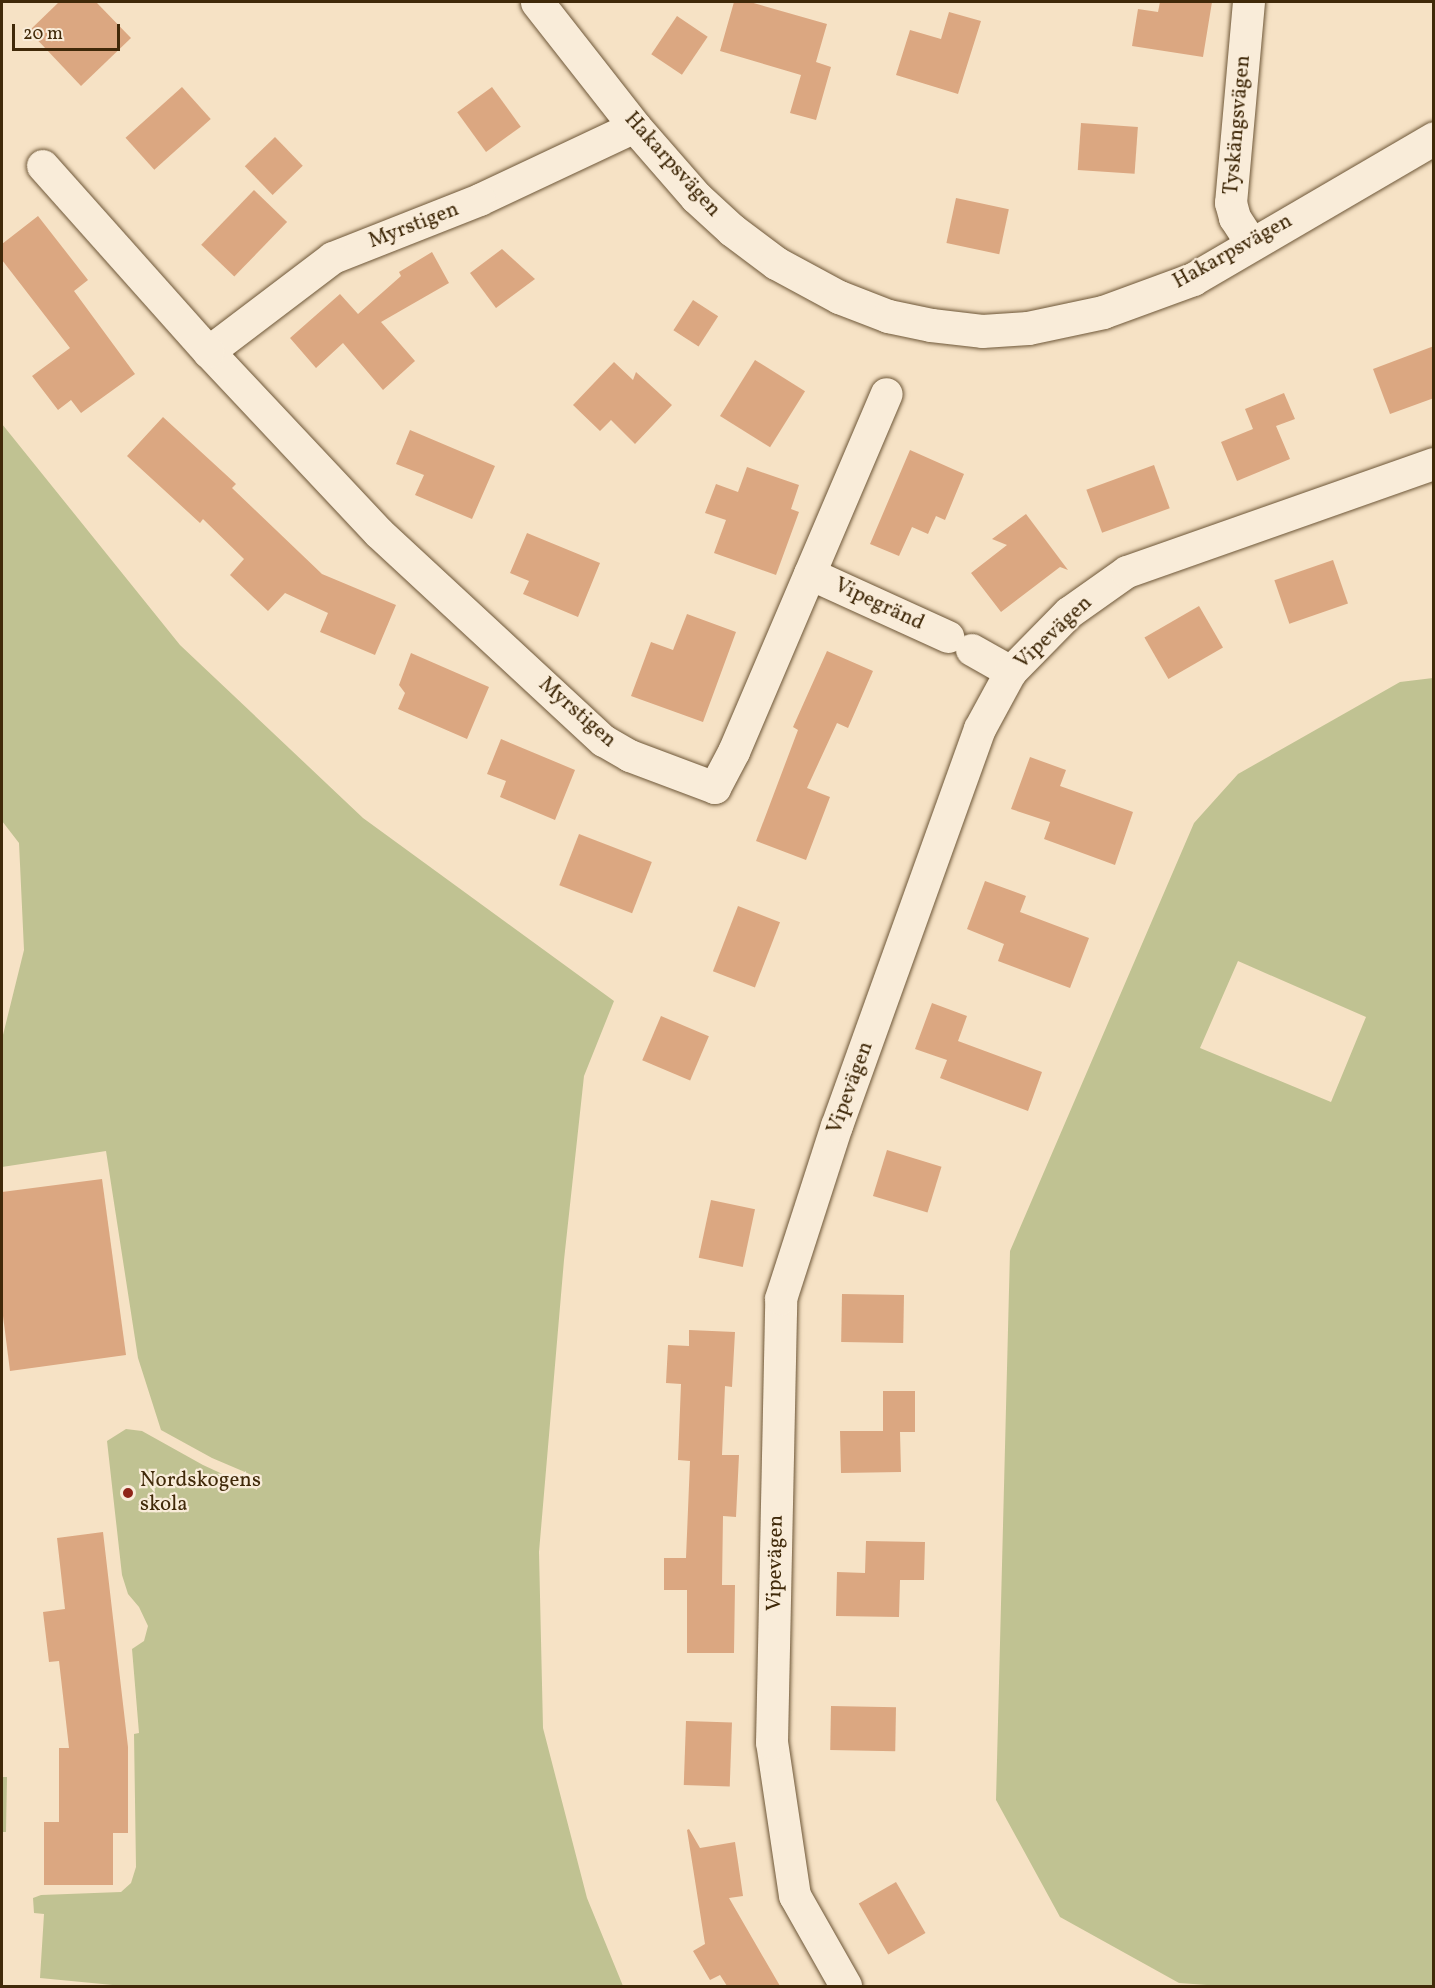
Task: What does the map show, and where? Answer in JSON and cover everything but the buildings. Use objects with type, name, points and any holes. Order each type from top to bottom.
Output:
[{"type":"street","name":"Hakarpsvägen","points":[[537,2],[635,127],[696,197],[732,230],[776,263],[839,297],[888,316],[931,325],[982,331],[1029,328],[1103,312],[1192,279],[1434,138]]},
{"type":"street","name":"Tyskängsvägen","points":[[1249,2],[1231,203],[1235,218],[1252,244]]},
{"type":"street","name":"Myrstigen","points":[[209,352],[333,258],[480,200],[635,127]]},
{"type":"street","name":"Myrstigen","points":[[43,166],[209,352],[380,533],[604,741],[630,756],[715,788],[734,752],[887,394]]},
{"type":"street","name":"Vipevägen","points":[[846,1986],[795,1896],[772,1743],[781,1299],[837,1126],[980,729],[1011,672],[1069,613],[1127,572],[1434,464]]},
{"type":"street","name":"Vipegränd","points":[[810,574],[960,643],[1011,672]]},
{"type":"green space","points":[[2,424],[180,645],[363,818],[614,1001],[584,1076],[564,1260],[539,1552],[543,1728],[587,1898],[623,1986],[123,1986],[40,1978],[44,1914],[34,1913],[33,1898],[41,1895],[121,1892],[131,1883],[136,1867],[134,1734],[139,1733],[132,1649],[144,1641],[148,1626],[139,1607],[128,1594],[122,1575],[107,1441],[126,1429],[142,1431],[203,1465],[257,1490],[259,1478],[212,1458],[161,1430],[138,1358],[106,1151],[2,1167],[2,1039],[24,950],[19,843],[2,821]]},
{"type":"green space","points":[[1433,678],[1433,1986],[1221,1986],[1179,1983],[1060,1917],[996,1800],[1010,1251],[1194,823],[1238,774],[1400,682]],"holes":[[[1238,961],[1366,1017],[1331,1102],[1200,1048]]]},
{"type":"green space","points":[[2,1777],[7,1777],[6,1832],[2,1832]]},
{"type":"place","name":"Nordskogens skola","points":[[128,1493]]}]
